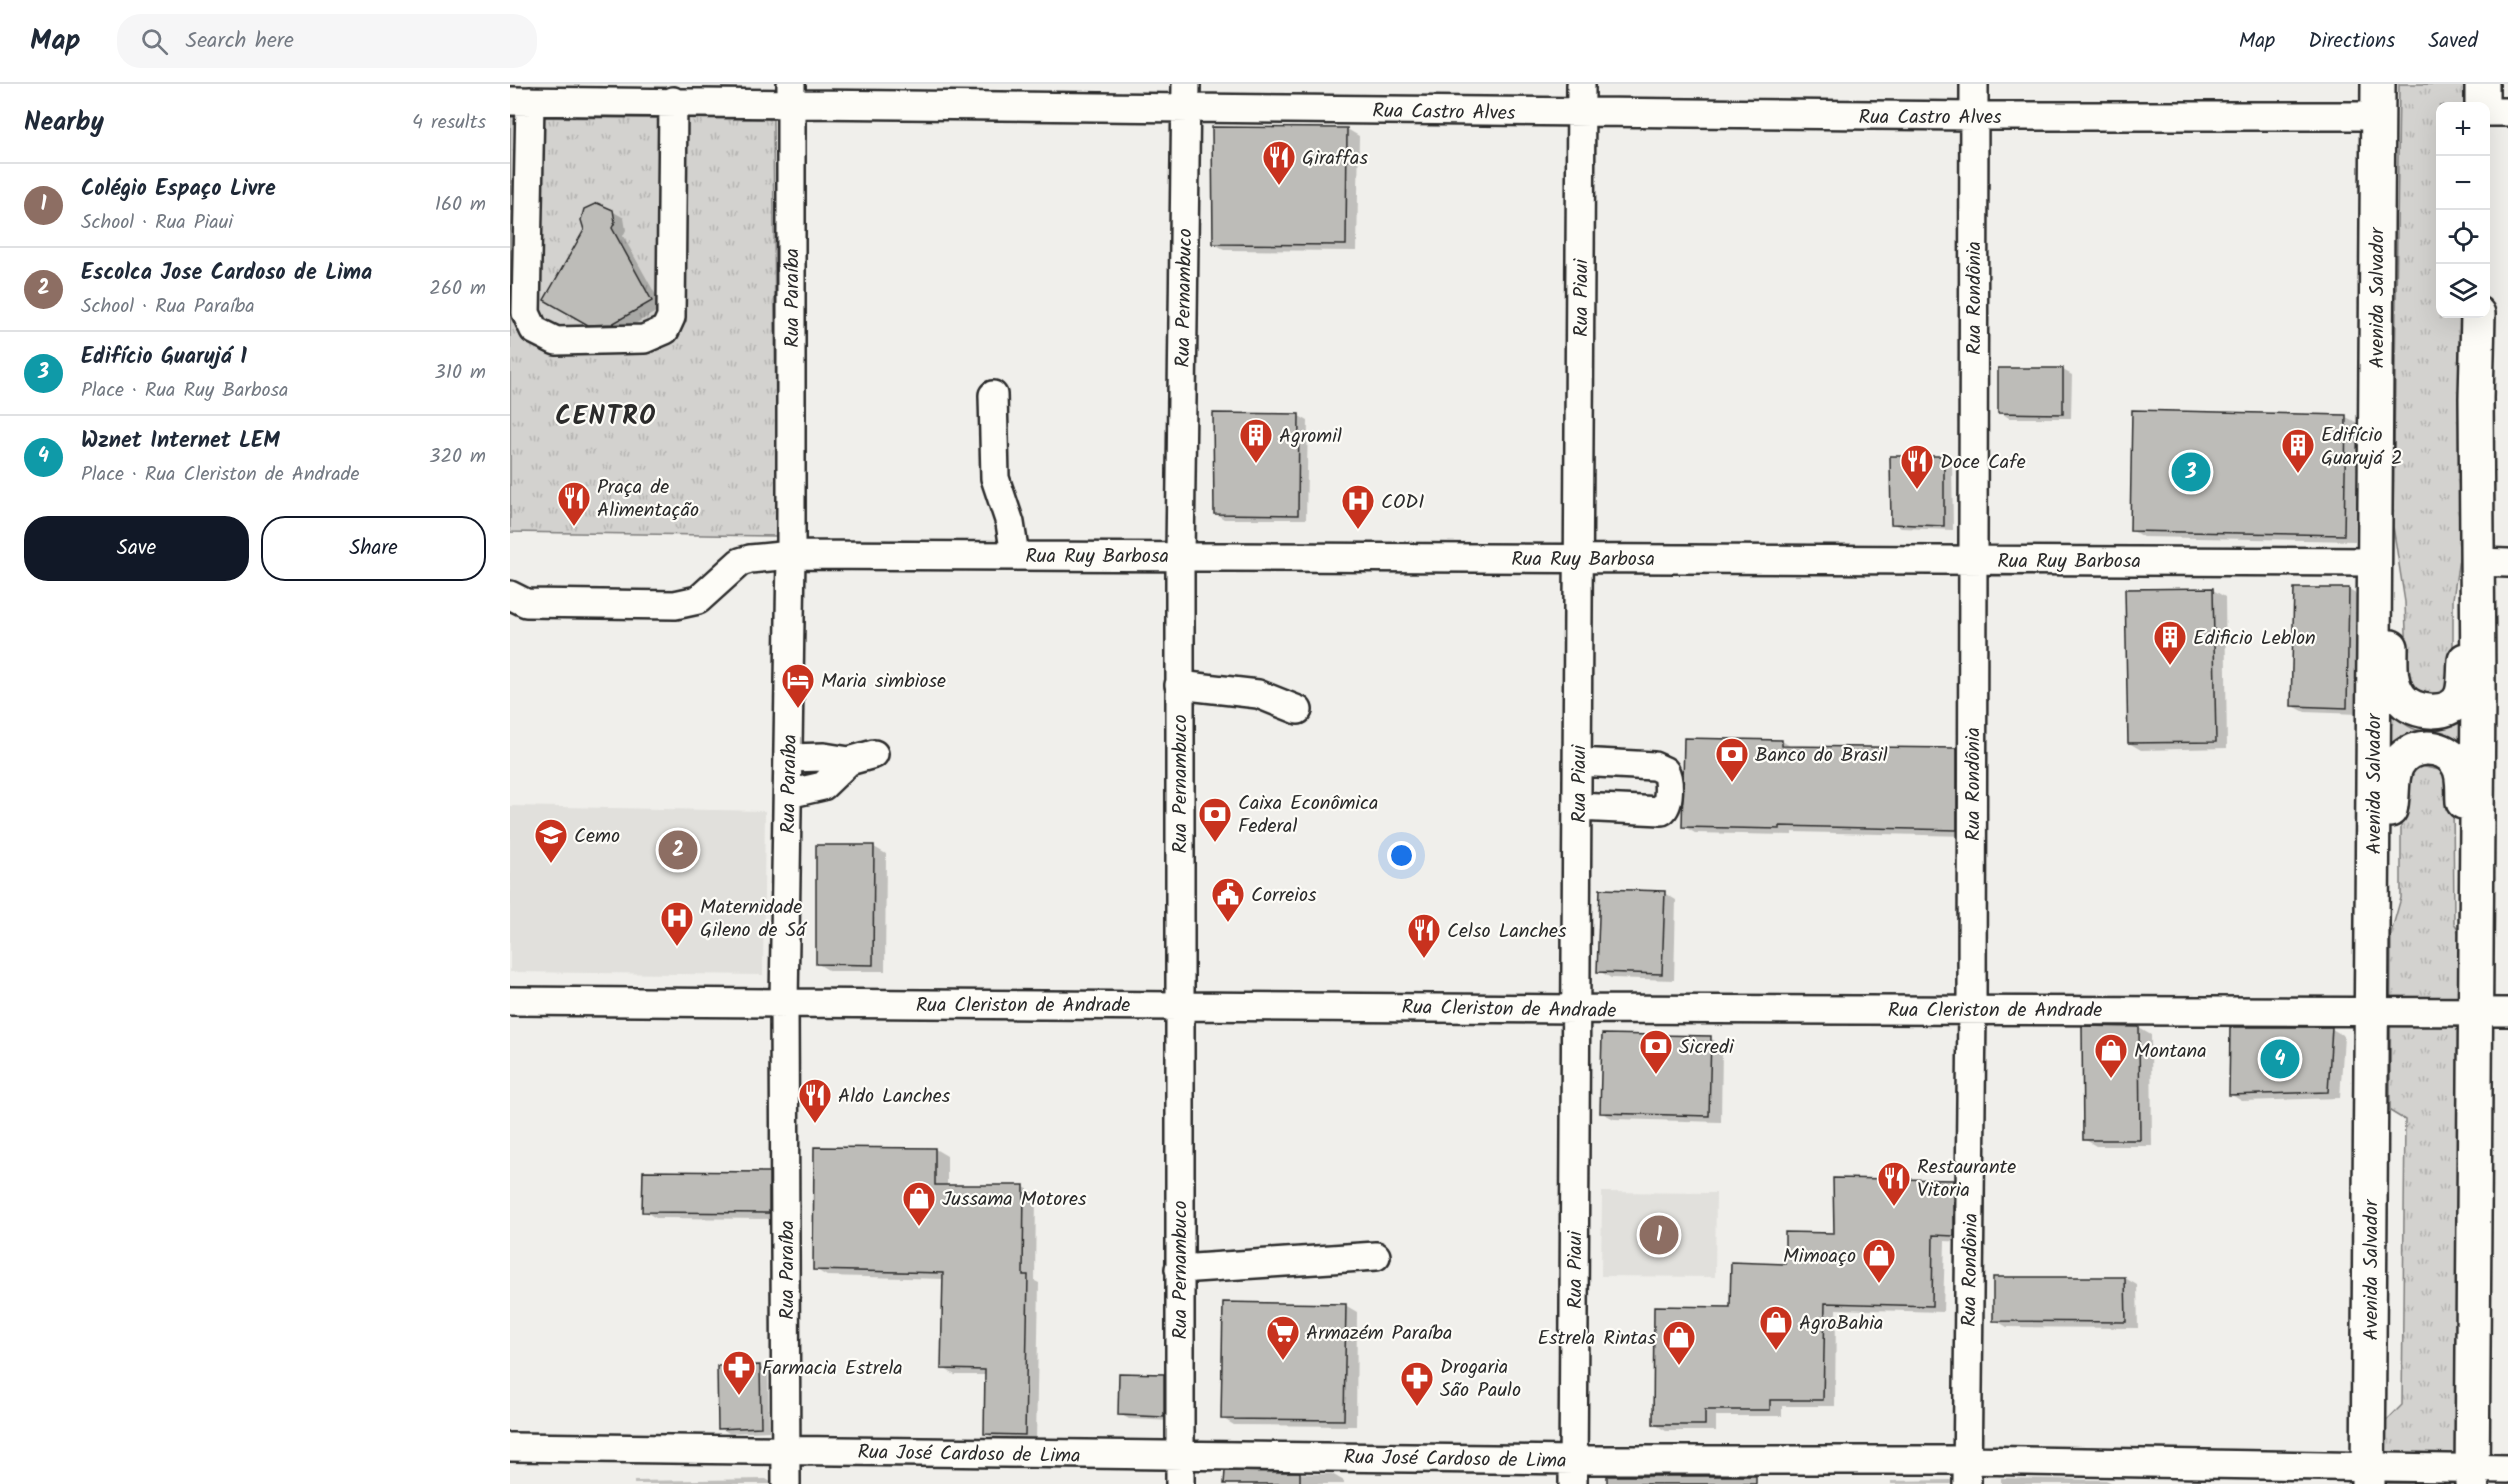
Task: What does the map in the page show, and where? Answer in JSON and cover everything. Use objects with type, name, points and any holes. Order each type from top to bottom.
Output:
[{"type":"main road","name":"Avenida Salvador","points":[[2368,1476],[2378,84]]},
{"type":"main road","points":[[2482,84],[2482,102]]},
{"type":"main road","points":[[2472,1476],[2477,617],[2492,562],[2478,318]]},
{"type":"main road","points":[[2374,608],[2386,624],[2390,636],[2391,677],[2400,698],[2414,709],[2436,711],[2452,705],[2462,695],[2468,632],[2477,617]]},
{"type":"main road","points":[[2373,844],[2391,807],[2393,777],[2398,764],[2406,754],[2423,748],[2440,749],[2456,761],[2462,773],[2465,812],[2475,831]]},
{"type":"street","name":"Rua Piaui","points":[[1573,1472],[1581,84]]},
{"type":"street","name":"Rua Rondônia","points":[[1967,1472],[1972,1008],[1974,84]]},
{"type":"street","name":"Rua Castro Alves","points":[[520,101],[673,101],[791,93],[1186,96],[1581,112],[1974,116],[2378,116]]},
{"type":"street","name":"Rua Paraíba","points":[[786,1484],[784,1003],[791,555],[791,93]]},
{"type":"street","name":"Rua Pernambuco","points":[[1180,1484],[1179,685],[1186,96]]},
{"type":"street","points":[[520,101],[526,313],[534,330],[556,340],[644,339],[664,330],[669,323],[671,317],[673,101]]},
{"type":"street","points":[[2490,112],[2508,112]]},
{"type":"street","points":[[993,395],[995,478],[1010,523],[1015,555]]},
{"type":"street","name":"Rua Ruy Barbosa","points":[[510,595],[526,603],[675,605],[698,600],[740,562],[791,555],[2375,561]]},
{"type":"street","points":[[1179,685],[1258,694],[1298,710]]},
{"type":"street","points":[[788,794],[823,786],[861,757],[789,758]]},
{"type":"street","points":[[1578,762],[1654,766],[1665,771],[1668,783],[1667,804],[1665,810],[1662,811],[1578,807]]},
{"type":"street","name":"Rua Cleriston de Andrade","points":[[510,1001],[1179,1004],[1576,1009],[1972,1008],[2508,1012]]},
{"type":"street","points":[[1179,1269],[1376,1256]]},
{"type":"street","name":"Rua José Cardoso de Lima","points":[[510,1447],[1180,1456],[1573,1472],[2472,1476],[2508,1469]]},
{"type":"shaded area","points":[[510,806],[765,811],[763,975],[510,972]]},
{"type":"shaded area","points":[[1602,1192],[1716,1193],[1715,1277],[1601,1276]]},
{"type":"green space","points":[[2399,84],[2468,84],[2467,102],[2436,102],[2436,318],[2464,318],[2461,545],[2453,599],[2453,686],[2437,702],[2408,692],[2405,602],[2393,526]]},
{"type":"green space","points":[[510,117],[773,119],[777,536],[510,532]]},
{"type":"green space","points":[[2383,706],[2404,724],[2420,731],[2438,729],[2464,720],[2463,750],[2383,763]]},
{"type":"green space","points":[[2420,766],[2445,771],[2453,798],[2454,923],[2462,935],[2457,1484],[2384,1484],[2385,1422],[2402,1405],[2405,1120],[2390,1111],[2391,933],[2401,898],[2403,778]]},
{"type":"building","name":"Giraffas","points":[[1212,127],[1347,128],[1346,245],[1213,244]]},
{"type":"building","points":[[597,203],[613,210],[615,222],[612,228],[652,301],[612,324],[588,325],[544,300],[584,230],[581,220],[584,209]]},
{"type":"building","points":[[1998,368],[2063,368],[2063,414],[1998,413]]},
{"type":"building","points":[[2132,410],[2346,415],[2344,535],[2130,531]]},
{"type":"building","name":"Agromil","points":[[1213,413],[1299,414],[1298,515],[1214,514]]},
{"type":"building","name":"Doce Cafe","points":[[1890,456],[1944,456],[1944,526],[1891,524]]},
{"type":"building","name":"Edificio Leblon","points":[[2213,588],[2216,742],[2128,743],[2125,589]]},
{"type":"building","points":[[2294,588],[2349,588],[2347,708],[2291,706]]},
{"type":"building","points":[[1684,738],[1782,740],[1782,746],[1957,748],[1957,830],[1780,826],[1780,829],[1682,827]]},
{"type":"building","points":[[816,845],[874,845],[873,965],[816,964]]},
{"type":"building","points":[[1600,889],[1665,891],[1662,974],[1597,972]]},
{"type":"building","name":"Montana","points":[[2082,1026],[2139,1027],[2140,1140],[2083,1140]]},
{"type":"building","points":[[2230,1027],[2332,1027],[2328,1092],[2229,1095]]},
{"type":"building","name":"Sicredi","points":[[1602,1034],[1711,1036],[1709,1116],[1600,1113]]},
{"type":"building","name":"Jussama Motores","points":[[814,1147],[935,1148],[935,1185],[1024,1185],[1023,1275],[1028,1275],[1025,1435],[984,1434],[985,1370],[941,1369],[943,1273],[813,1270]]},
{"type":"building","points":[[643,1171],[769,1172],[769,1213],[642,1212]]},
{"type":"building","points":[[1833,1178],[1954,1180],[1954,1236],[1933,1235],[1932,1306],[1825,1303],[1823,1400],[1770,1400],[1770,1410],[1705,1410],[1705,1425],[1653,1425],[1654,1306],[1730,1307],[1731,1262],[1785,1264],[1785,1232],[1834,1233]]},
{"type":"building","points":[[1993,1277],[2125,1277],[2126,1322],[1993,1321]]},
{"type":"building","name":"Armazém Paraíba","points":[[1223,1302],[1346,1304],[1344,1420],[1221,1419]]},
{"type":"building","name":"Farmacia Estrela","points":[[760,1365],[761,1427],[718,1429],[717,1366]]},
{"type":"building","points":[[1119,1373],[1164,1374],[1164,1417],[1118,1415]]},
{"type":"building","points":[[1225,1471],[1300,1472],[1300,1484],[1224,1484]]},
{"type":"building","points":[[1607,1476],[1756,1476],[1756,1484],[1607,1484]]},
{"type":"place","name":"Giraffas","points":[[1279,186]]},
{"type":"place","name":"Agromil","points":[[1256,464]]},
{"type":"place","name":"Edifício Guarujá 1","points":[[2191,472]]},
{"type":"place","name":"Edifício Guarujá 2","points":[[2298,474]]},
{"type":"place","name":"Doce Cafe","points":[[1917,490]]},
{"type":"place","name":"Praça de Alimentação","points":[[574,527]]},
{"type":"place","name":"CODI","points":[[1358,530]]},
{"type":"place","name":"Edificio Leblon","points":[[2170,666]]},
{"type":"place","name":"Maria simbiose","points":[[798,709]]},
{"type":"place","name":"Banco do Brasil","points":[[1732,783]]},
{"type":"place","name":"Caixa Econômica Federal","points":[[1215,843]]},
{"type":"place","name":"Escolca Jose Cardoso de Lima","points":[[678,850]]},
{"type":"place","name":"Cemo","points":[[551,864]]},
{"type":"place","name":"Correios","points":[[1228,923]]},
{"type":"place","name":"Maternidade Gileno de Sá","points":[[677,947]]},
{"type":"place","name":"Celso Lanches","points":[[1424,959]]},
{"type":"place","name":"Wznet Internet LEM","points":[[2280,1059]]},
{"type":"place","name":"Sicredi","points":[[1656,1075]]},
{"type":"place","name":"Montana","points":[[2111,1079]]},
{"type":"place","name":"Aldo Lanches","points":[[815,1124]]},
{"type":"place","name":"Restaurante Vitoria","points":[[1894,1207]]},
{"type":"place","name":"Jussama Motores","points":[[919,1227]]},
{"type":"place","name":"Colégio Espaço Livre","points":[[1659,1235]]},
{"type":"place","name":"Mimoaço","points":[[1879,1284]]},
{"type":"place","name":"AgroBahia","points":[[1776,1351]]},
{"type":"place","name":"Armazém Paraíba","points":[[1283,1361]]},
{"type":"place","name":"Estrela Rintas","points":[[1679,1366]]},
{"type":"place","name":"Farmacia Estrela","points":[[739,1396]]},
{"type":"place","name":"Drogaria São Paulo","points":[[1417,1407]]},
{"type":"district","name":"CENTRO","points":[[606,415]]}]
